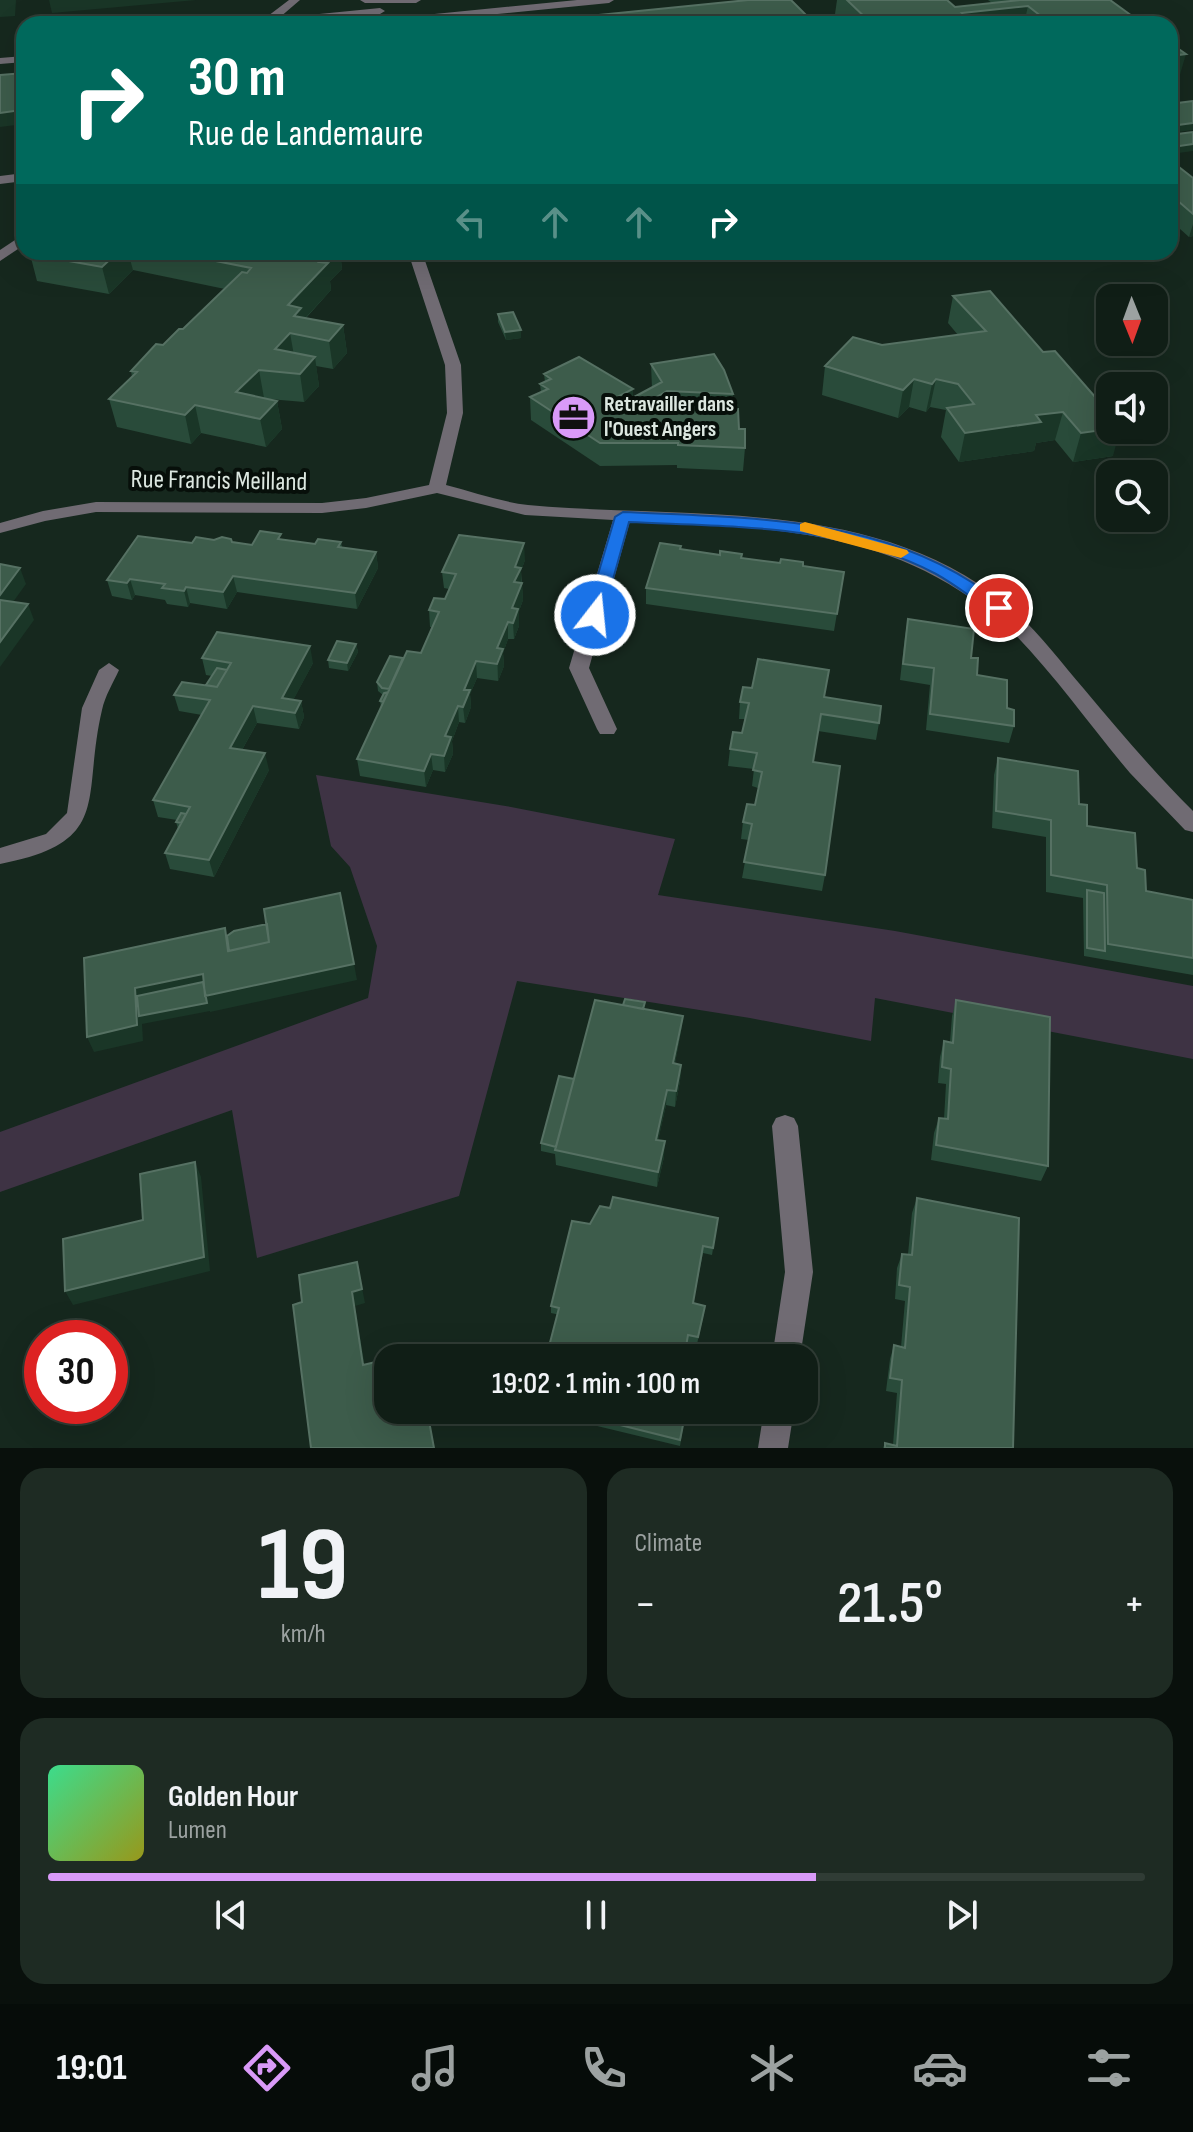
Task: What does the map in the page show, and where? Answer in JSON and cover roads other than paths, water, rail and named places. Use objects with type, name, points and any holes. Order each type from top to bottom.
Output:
[{"type":"street","points":[[275,16],[295,0]]},
{"type":"street","points":[[365,0],[416,0]]},
{"type":"street","points":[[361,16],[487,0]]},
{"type":"street","points":[[446,16],[609,0]]},
{"type":"street","points":[[321,2],[327,16]]},
{"type":"street","points":[[0,257],[16,244]]},
{"type":"street","points":[[418,260],[453,365],[455,413],[437,488],[525,510],[802,527],[874,544],[942,571],[999,608],[1031,639],[1122,750],[1193,824]]},
{"type":"street","name":"Rue Francis Meilland","points":[[0,528],[43,516],[107,506],[322,508],[379,501],[437,488]]},
{"type":"street","points":[[607,729],[579,668],[623,517]]},
{"type":"street","points":[[0,856],[41,847],[72,824],[77,814],[92,708],[109,670]]},
{"type":"street","points":[[785,1126],[799,1272],[788,1344]]},
{"type":"street","points":[[773,1448],[777,1424]]},
{"type":"place","name":"Retravailler dans l'Ouest Angers","points":[[573,417]]}]
